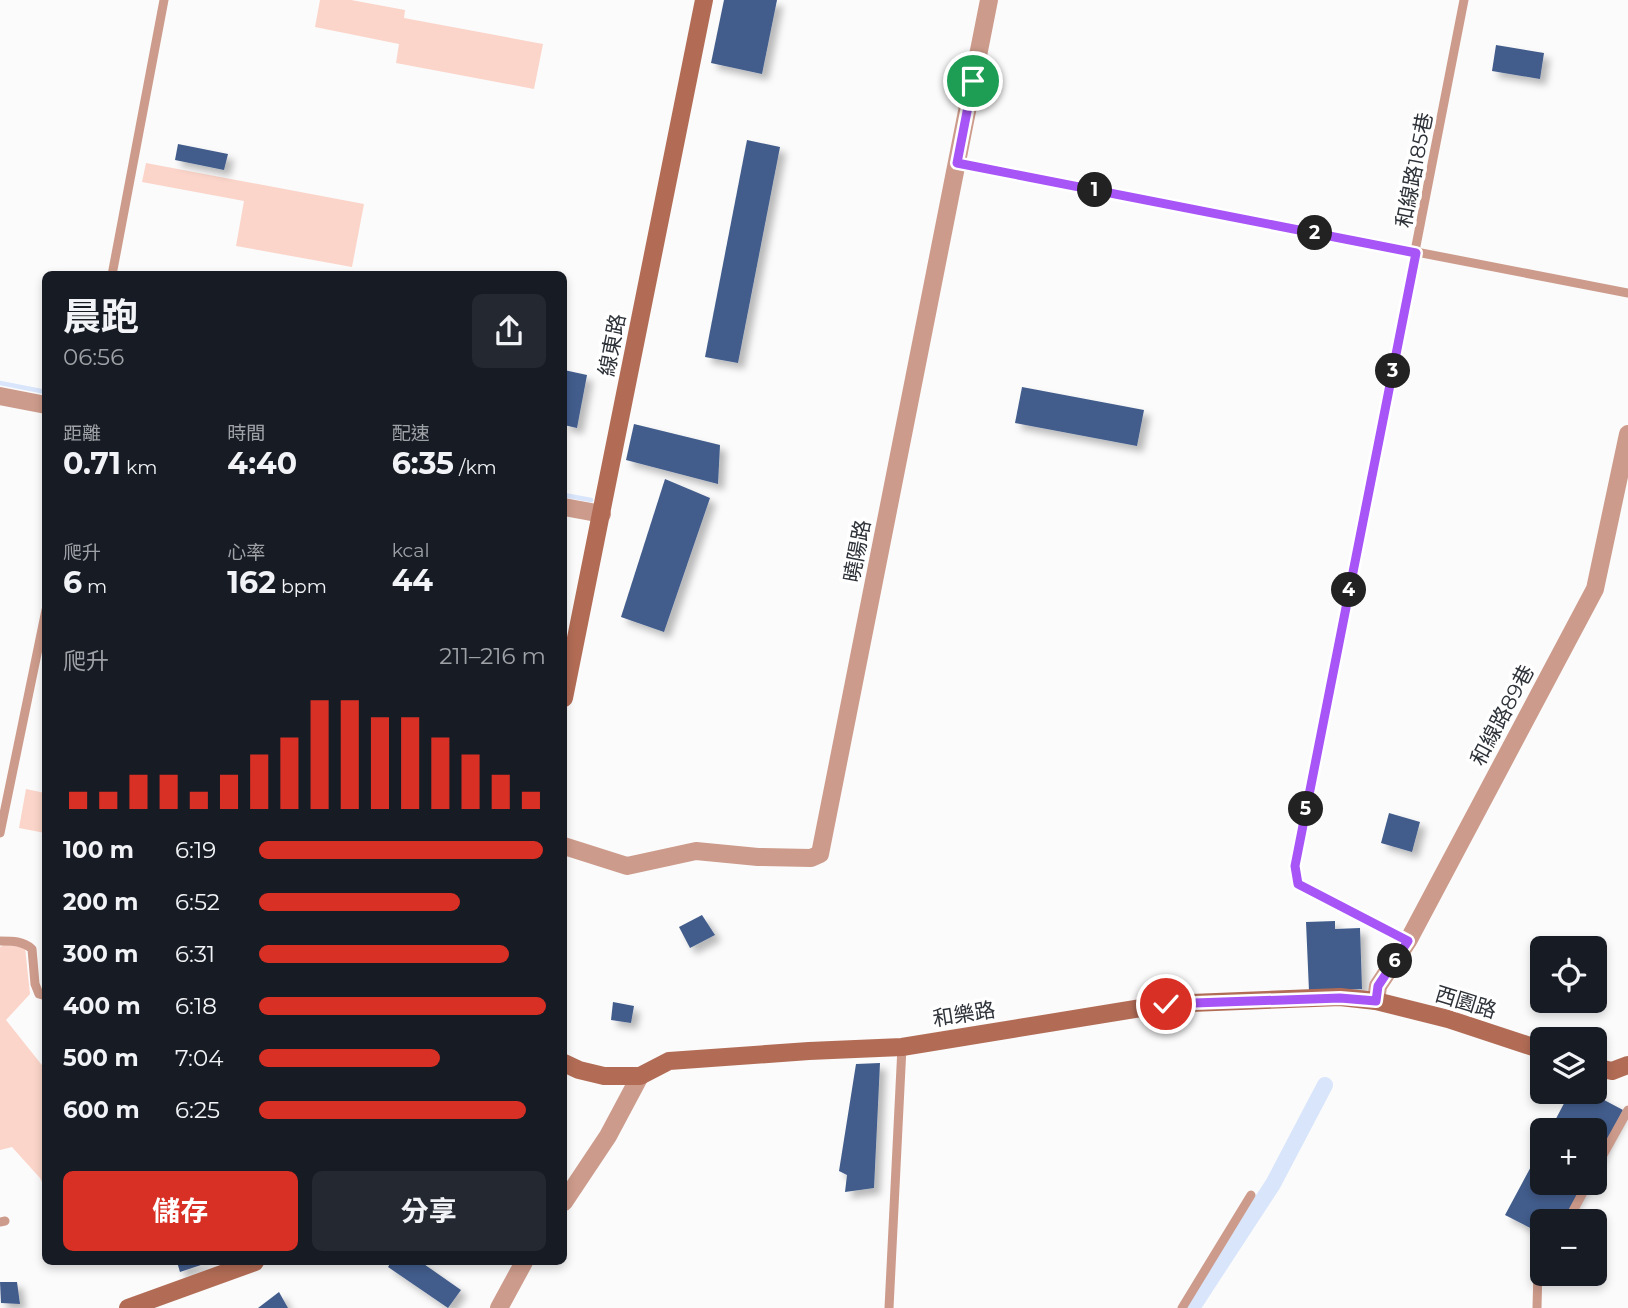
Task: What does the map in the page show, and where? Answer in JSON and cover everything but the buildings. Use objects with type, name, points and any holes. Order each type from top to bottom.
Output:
[{"type":"street","name":"線東路","points":[[567,683],[704,0]]},
{"type":"street","name":"曉陽路","points":[[567,847],[627,866],[696,851],[811,858],[820,854],[989,0]]},
{"type":"street","points":[[0,396],[42,404]]},
{"type":"street","name":"和線路89巷","points":[[1376,1001],[1378,986],[1408,941],[1595,589],[1628,434]]},
{"type":"street","points":[[567,508],[602,514]]},
{"type":"street","name":"和樂路","points":[[567,1064],[604,1076],[640,1076],[668,1061],[902,1047],[1166,1004],[1340,998],[1376,1001]]},
{"type":"street","name":"西園路","points":[[1376,1001],[1448,1019],[1530,1046]]},
{"type":"street","points":[[1607,1070],[1612,1071],[1628,1065]]},
{"type":"street","points":[[567,1198],[608,1136],[640,1076]]},
{"type":"street","points":[[128,1308],[247,1265]]},
{"type":"street","points":[[499,1308],[522,1265]]},
{"type":"lane","points":[[113,271],[164,0]]},
{"type":"lane","name":"和線路185巷","points":[[1408,941],[1298,884],[1295,866],[1464,0]]},
{"type":"lane","points":[[957,163],[1628,293]]},
{"type":"lane","points":[[0,833],[42,629]]},
{"type":"lane","points":[[0,941],[14,941],[26,944],[32,949],[35,984],[42,995]]},
{"type":"lane","points":[[889,1308],[902,1047]]},
{"type":"lane","points":[[1607,1148],[1628,1110]]},
{"type":"lane","points":[[1182,1308],[1251,1195]]},
{"type":"lane","points":[[1537,1308],[1538,1286]]},
{"type":"shaded area","points":[[320,0],[351,0],[405,10],[404,18],[543,44],[534,89],[396,63],[399,44],[315,27]]},
{"type":"shaded area","points":[[146,163],[364,204],[352,267],[236,246],[244,201],[142,182]]},
{"type":"shaded area","points":[[26,789],[42,792],[42,832],[19,828]]},
{"type":"shaded area","points":[[0,947],[25,947],[30,994],[6,1020],[42,1065],[42,1182],[12,1147],[0,1150]]},
{"type":"waterway","points":[[0,383],[42,391]]},
{"type":"waterway","points":[[567,496],[591,500]]},
{"type":"waterway","points":[[1192,1308],[1273,1184],[1325,1085]]},
{"type":"route","points":[[973,81],[957,163],[1416,253],[1295,866],[1298,884],[1408,941],[1378,986],[1376,1001],[1340,998],[1166,1004]]}]
